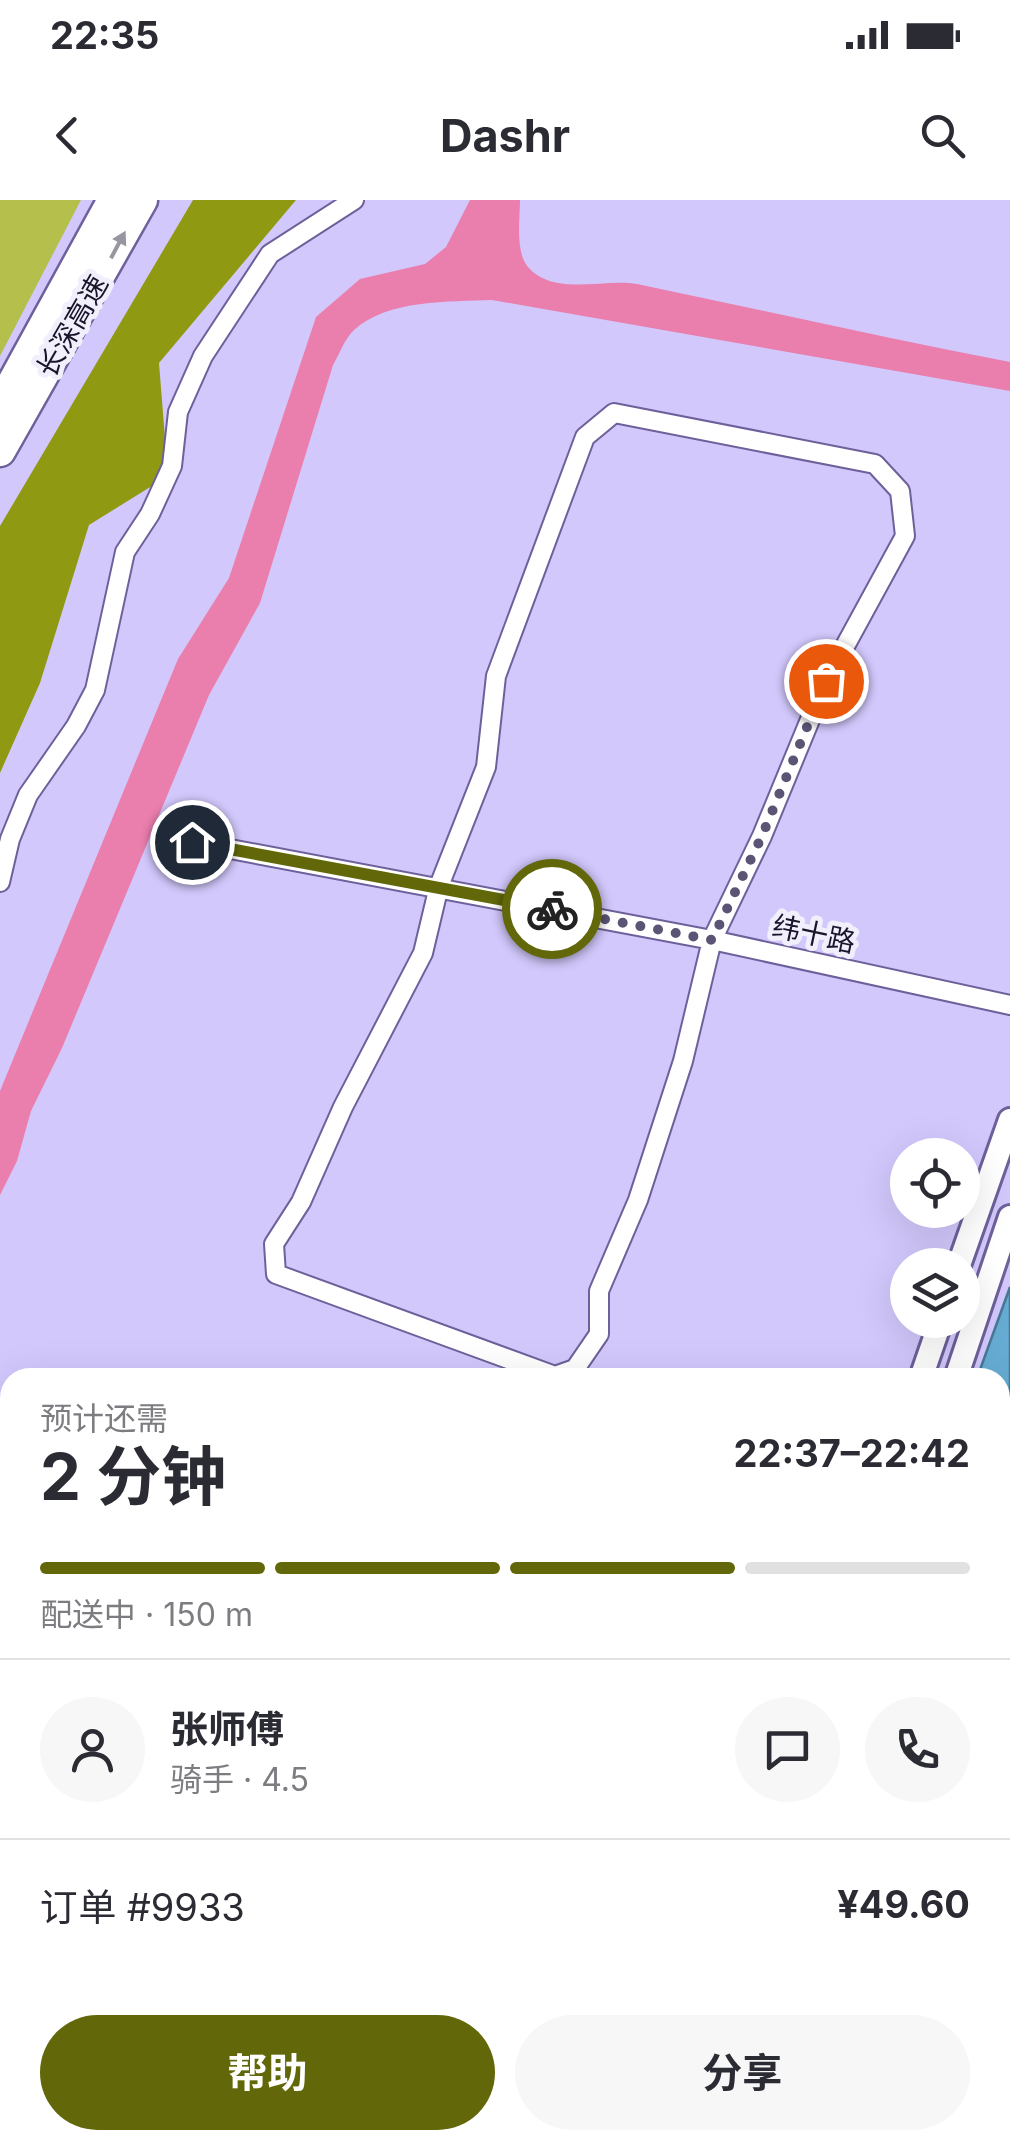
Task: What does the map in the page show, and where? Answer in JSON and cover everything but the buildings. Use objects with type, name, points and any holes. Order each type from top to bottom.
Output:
[{"type":"highway","name":"长深高速","points":[[0,406],[114,200]]},
{"type":"highway","name":"长深高速","points":[[0,451],[142,200]]},
{"type":"main road","points":[[965,1248],[1010,1120]]},
{"type":"main road","points":[[959,1368],[1010,1217]]},
{"type":"main road","points":[[925,1368],[935,1338]]},
{"type":"street","points":[[0,882],[10,839],[28,795],[76,726],[94,690],[125,552],[150,514],[172,466],[178,412],[203,356],[270,254],[354,200]]},
{"type":"street","points":[[532,1368],[276,1274],[274,1244],[301,1202],[343,1106],[423,953],[438,886],[486,768],[496,676],[584,437],[614,412],[876,464],[900,491],[905,536],[826,681],[762,836],[712,940],[672,1096],[638,1200],[599,1291],[599,1334],[575,1368]]},
{"type":"street","name":"纬十路","points":[[192,842],[712,940],[1010,1006]]},
{"type":"green space","points":[[0,200],[81,200],[0,356]]},
{"type":"shaded area","points":[[193,200],[296,200],[159,363],[168,476],[89,525],[40,683],[0,773],[0,526]]},
{"type":"shaded area","points":[[470,200],[520,200],[519,235],[524,261],[539,276],[551,281],[637,284],[1010,362],[1010,391],[492,300],[401,307],[354,330],[333,365],[260,603],[209,695],[62,1048],[31,1111],[17,1161],[0,1195],[0,1091],[178,659],[229,578],[316,317],[360,279],[425,264],[446,247]]},
{"type":"way so far","points":[[552,909],[712,940],[762,836],[826,681]]},
{"type":"route","points":[[192,842],[552,909]]}]
